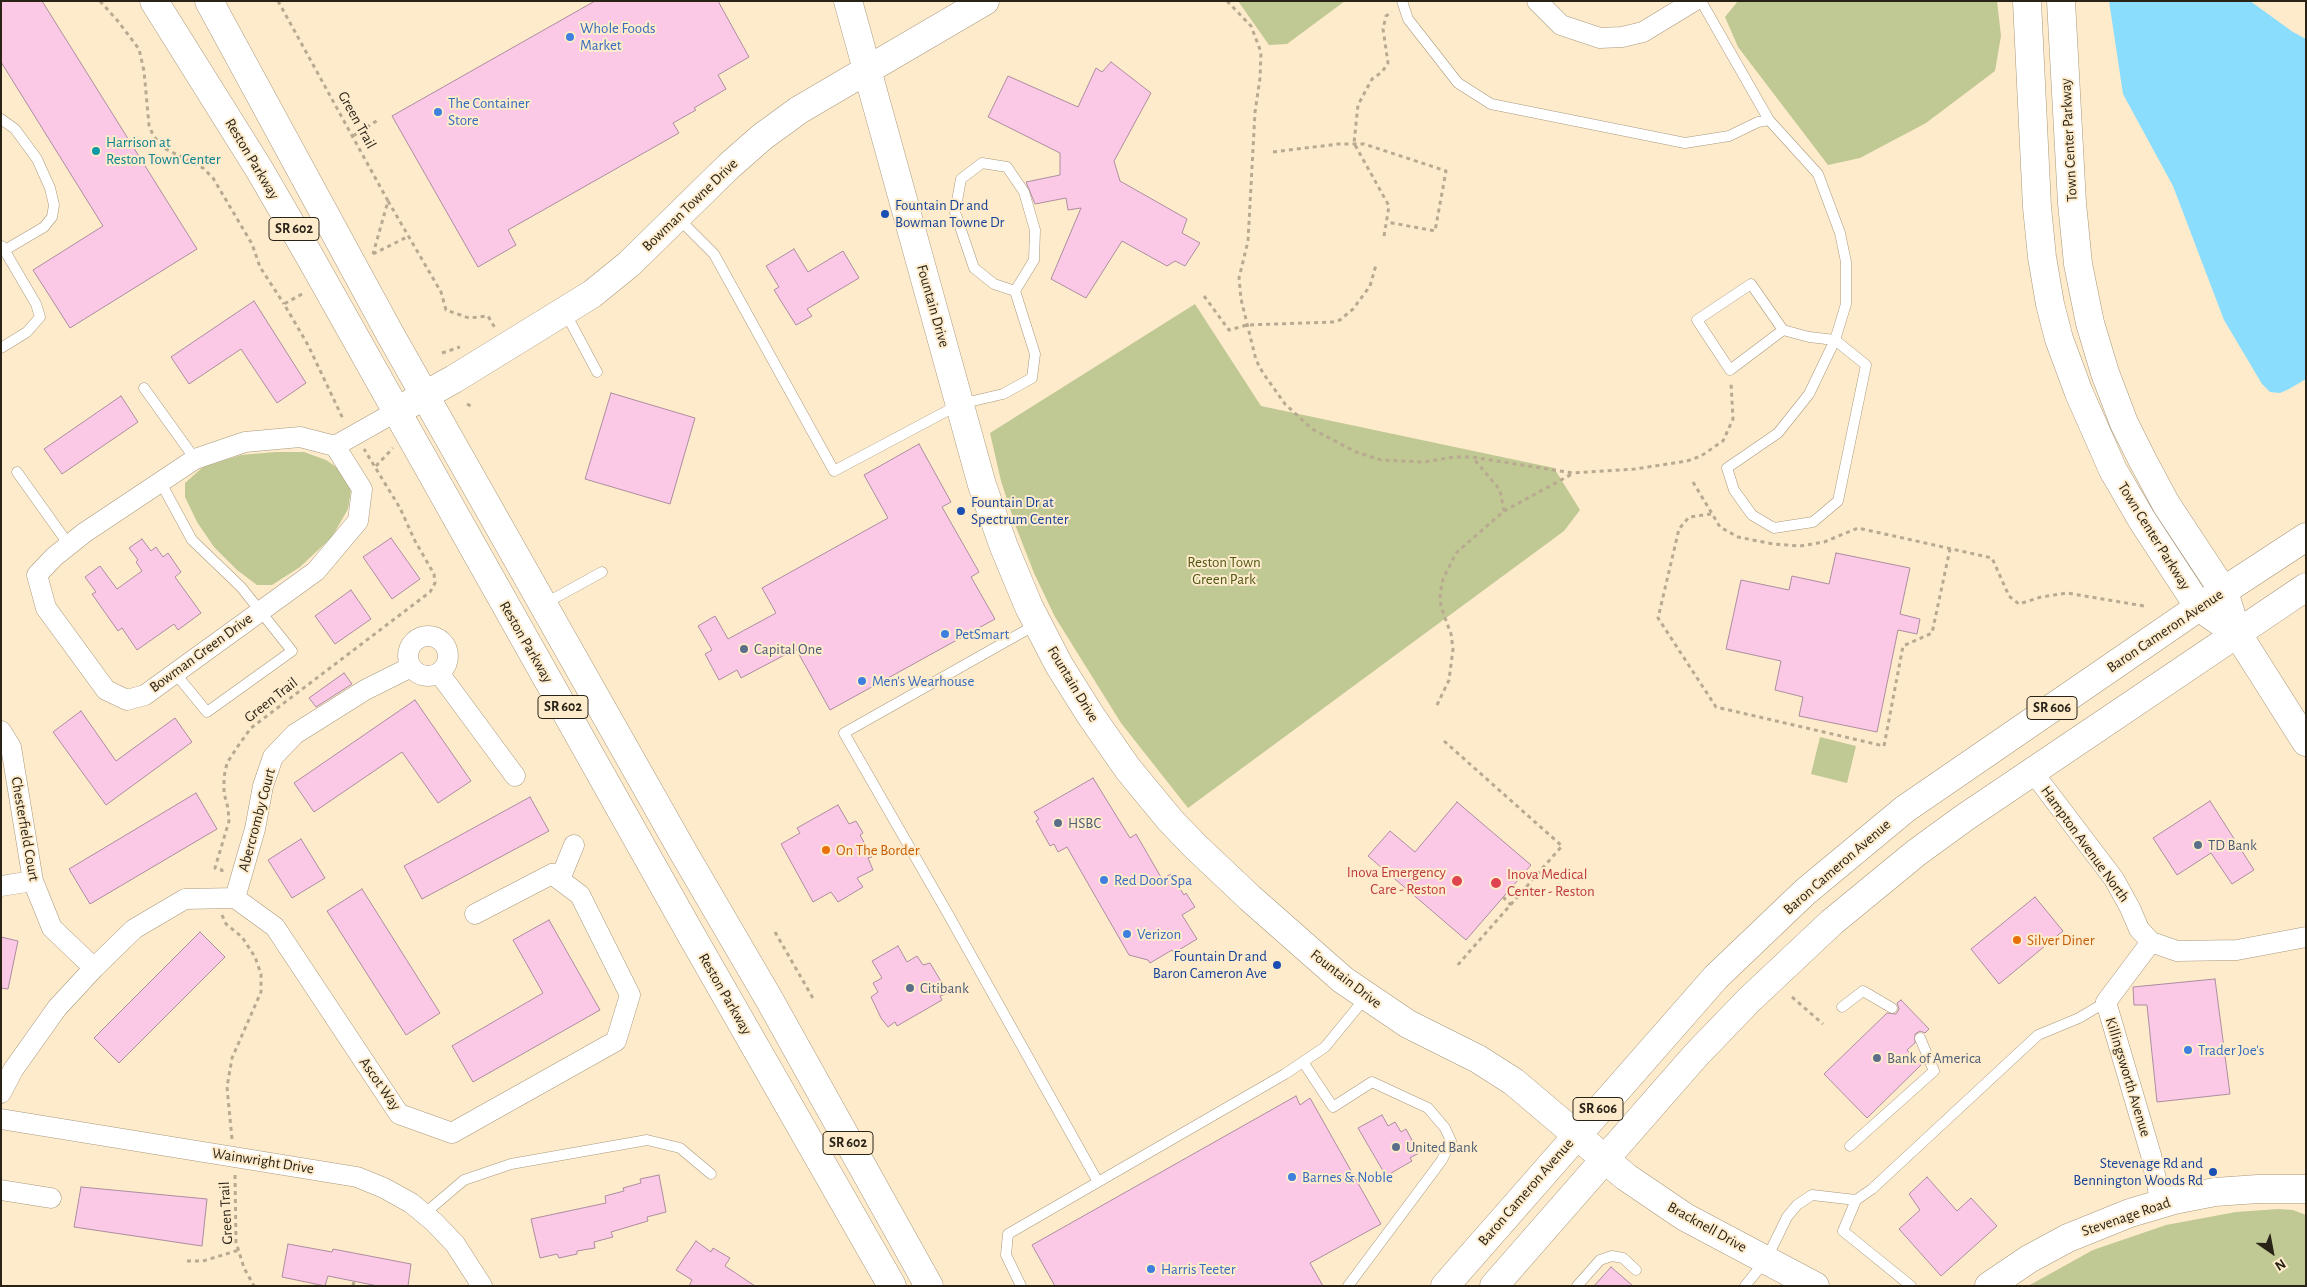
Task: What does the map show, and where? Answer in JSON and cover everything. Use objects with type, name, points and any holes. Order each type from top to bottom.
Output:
[{"type":"main road","name":"Reston Parkway","points":[[154,1],[259,169],[689,931],[892,1286]]},
{"type":"main road","name":"SR 602","points":[[209,1],[238,50],[313,195],[929,1286]]},
{"type":"main road","name":"Fountain Drive","points":[[848,1],[982,484],[1004,547],[1038,624],[1059,665],[1090,716],[1128,769],[1170,820],[1250,898],[1343,980],[1408,1024],[1478,1059],[1514,1082],[1606,1159]]},
{"type":"main road","name":"Bowman Towne Drive","points":[[397,411],[565,312],[629,264],[762,137],[799,110],[985,1]]},
{"type":"main road","name":"Town Center Parkway","points":[[2062,1],[2073,211],[2078,264],[2090,323],[2105,372],[2124,423],[2166,504],[2224,592],[2236,633]]},
{"type":"main road","name":"Town Center Parkway","points":[[2026,4],[2037,207],[2042,257],[2050,304],[2059,339],[2079,393],[2113,470],[2142,520],[2199,607],[2236,633]]},
{"type":"main road","name":"Baron Cameron Avenue","points":[[1445,1286],[1576,1134],[1716,977],[1805,892],[1905,809],[2199,607],[2306,537]]},
{"type":"main road","name":"SR 606","points":[[1494,1286],[1696,1055],[1749,1000],[1812,940],[1916,853],[2032,771],[2306,587]]},
{"type":"main road","points":[[2236,633],[2306,742]]},
{"type":"main road","name":"Bracknell Drive","points":[[1606,1159],[1626,1177],[1685,1217],[1815,1286]]},
{"type":"main road","name":"Stevenage Road","points":[[1989,1286],[2030,1259],[2068,1238],[2130,1213],[2161,1204],[2224,1192],[2258,1189],[2306,1189]]},
{"type":"street","points":[[1537,1],[1561,25],[1600,38],[1622,37],[1643,32],[1694,1]]},
{"type":"street","points":[[336,446],[397,411]]},
{"type":"street","name":"Bowman Green Drive","points":[[300,437],[336,446],[362,489],[358,521],[316,571],[259,610],[144,695],[127,700],[106,690],[46,608],[37,575],[84,533],[195,459],[245,442],[300,437]]},
{"type":"street","points":[[427,636],[437,638],[445,645],[448,655],[446,665],[439,673],[429,676],[419,674],[411,667],[408,657],[410,647],[417,639],[427,636]]},
{"type":"street","name":"Abercromby Court","points":[[228,898],[255,829],[263,786],[273,757],[295,734],[365,690],[411,667]]},
{"type":"street","points":[[439,673],[515,776]]},
{"type":"street","name":"Chesterfield Court","points":[[1,731],[11,747],[33,881],[52,928],[94,968]]},
{"type":"street","name":"Hampton Avenue North","points":[[2032,771],[2114,880],[2130,908],[2139,929],[2152,942]]},
{"type":"street","points":[[475,914],[552,874],[560,879],[574,845]]},
{"type":"street","name":"Ascot Way","points":[[228,898],[275,927],[399,1114],[452,1133],[616,1041],[630,995],[580,895],[560,879]]},
{"type":"street","points":[[1,886],[33,881]]},
{"type":"street","points":[[1,1093],[13,1070],[57,1008],[134,929],[175,904],[191,897],[228,898]]},
{"type":"street","points":[[2152,942],[2177,951],[2237,950],[2306,937]]},
{"type":"street","name":"Killingsworth Avenue","points":[[2152,942],[2106,1002],[2151,1155],[2161,1204]]},
{"type":"street","name":"Wainwright Drive","points":[[1,1118],[357,1177],[384,1188],[411,1203],[424,1214],[455,1244],[482,1286]]},
{"type":"street","points":[[1,1190],[51,1198]]},
{"type":"lane","points":[[1701,1],[1769,120],[1818,174],[1840,233],[1846,262],[1846,304],[1836,340],[1808,394],[1778,432],[1727,468],[1734,490],[1752,515],[1774,528],[1813,522],[1838,501],[1866,364],[1836,340],[1809,337],[1783,330],[1751,284],[1697,320],[1730,370],[1783,330]]},
{"type":"lane","points":[[1403,3],[1408,19],[1458,83],[1491,104],[1685,143],[1729,136],[1758,122],[1769,120]]},
{"type":"lane","points":[[1,119],[15,128],[37,159],[50,188],[54,205],[52,217],[44,227],[3,247],[36,304],[40,317],[27,332],[1,348]]},
{"type":"lane","points":[[982,164],[1007,167],[1024,192],[1035,230],[1034,260],[1014,291],[994,284],[974,268],[955,212],[961,179],[982,164]]},
{"type":"lane","points":[[677,217],[714,254],[834,471],[960,404],[1003,394],[1032,378],[1035,354],[1014,291]]},
{"type":"lane","points":[[565,312],[597,372]]},
{"type":"lane","points":[[144,388],[195,459]]},
{"type":"lane","points":[[17,472],[69,545]]},
{"type":"lane","points":[[161,483],[192,540],[241,587],[292,651],[207,712],[175,673]]},
{"type":"lane","points":[[544,604],[602,572]]},
{"type":"lane","points":[[1038,624],[844,733],[1098,1182]]},
{"type":"lane","points":[[1842,1007],[1863,991],[1892,1008]]},
{"type":"lane","points":[[1021,1286],[1006,1255],[1008,1234],[1286,1074],[1325,1047],[1366,997]]},
{"type":"lane","points":[[1911,1286],[1843,1231],[1856,1200],[1872,1189],[2038,1035],[2079,1018],[2106,1002]]},
{"type":"lane","points":[[1850,1146],[1934,1071],[1920,1038]]},
{"type":"lane","points":[[1303,1062],[1333,1107],[1372,1082],[1428,1108],[1444,1128],[1451,1141],[1442,1160],[1348,1286]]},
{"type":"lane","points":[[424,1214],[464,1180],[512,1164],[647,1140],[680,1148],[711,1174]]},
{"type":"lane","points":[[1745,1286],[1766,1260],[1787,1217],[1797,1205],[1812,1195],[1856,1200]]},
{"type":"lane","points":[[1577,1286],[1600,1260],[1612,1256],[1622,1258],[1636,1270]]},
{"type":"path","name":"Green Trail","points":[[100,1],[139,49],[144,71],[149,125],[153,136],[162,147],[203,168],[213,178],[249,238],[260,267],[308,345],[344,421],[376,466],[434,574],[435,583],[430,592],[251,728],[227,763],[224,777],[224,793],[229,821],[215,868],[222,870],[228,898],[219,905],[226,924],[242,937],[255,957],[261,974],[261,992],[232,1058],[227,1087],[235,1174],[236,1242],[254,1286]]},
{"type":"path","name":"Green Trail","points":[[278,1],[388,201],[441,292],[446,310],[469,318],[488,316],[496,329],[489,333]]},
{"type":"path","points":[[1227,1],[1251,26],[1261,52],[1261,71],[1255,112],[1249,231],[1239,278],[1241,299],[1256,360],[1275,391],[1297,416],[1330,439],[1356,452],[1381,460],[1424,462],[1453,457],[1472,457],[1572,474],[1635,469],[1687,461],[1714,449],[1723,441],[1732,419],[1733,398],[1730,370]]},
{"type":"path","points":[[1384,236],[1389,206],[1354,143],[1358,105],[1372,79],[1382,72],[1388,64],[1383,29],[1386,16],[1403,3]]},
{"type":"path","points":[[353,136],[378,120]]},
{"type":"path","points":[[1274,152],[1354,143],[1364,144],[1446,170],[1435,231],[1387,222]]},
{"type":"path","points":[[388,201],[372,254],[409,236]]},
{"type":"path","points":[[1204,296],[1229,330],[1247,325],[1295,322],[1323,323],[1340,320],[1354,309],[1366,292],[1376,265]]},
{"type":"path","points":[[284,304],[302,294]]},
{"type":"path","points":[[442,353],[469,344]]},
{"type":"path","points":[[467,404],[473,407]]},
{"type":"path","points":[[376,466],[394,447]]},
{"type":"path","points":[[1472,457],[1500,490],[1504,512]]},
{"type":"path","points":[[1438,705],[1449,680],[1453,649],[1449,626],[1441,607],[1440,594],[1443,578],[1456,554],[1504,512],[1572,474]]},
{"type":"path","points":[[1692,482],[1720,527],[1738,536],[1773,544],[1800,546],[1824,542],[1858,528],[1992,558],[2009,596],[2019,604],[2040,596],[2067,592],[2144,606]]},
{"type":"path","points":[[1711,514],[1689,517],[1678,529],[1673,544],[1658,618],[1716,707],[1884,746],[1903,646],[1932,633],[1950,549]]},
{"type":"path","points":[[1444,741],[1562,846],[1456,967]]},
{"type":"path","points":[[1503,898],[1510,905]]},
{"type":"path","points":[[774,932],[814,1000]]},
{"type":"path","points":[[1792,997],[1824,1024]]},
{"type":"path","points":[[187,1261],[203,1261],[238,1250]]},
{"type":"path","points":[[352,1286],[354,1281]]},
{"type":"green space","points":[[1238,1],[1345,1],[1287,44],[1269,45]]},
{"type":"green space","points":[[1738,1],[1997,1],[2001,36],[1995,71],[1926,123],[1860,158],[1828,165],[1738,47],[1725,17]]},
{"type":"green space","name":"Reston Town Green Park","points":[[1195,304],[1261,406],[1554,468],[1580,510],[1564,531],[1188,808],[1121,723],[1055,617],[1034,573],[1016,527],[1001,481],[990,433]]},
{"type":"green space","points":[[304,452],[326,460],[339,469],[351,490],[348,509],[332,537],[300,567],[272,585],[257,585],[237,570],[214,547],[197,522],[185,497],[185,483],[203,467],[241,455]]},
{"type":"green space","points":[[1820,737],[1856,746],[1847,783],[1811,774]]},
{"type":"green space","points":[[2278,1209],[2293,1210],[2306,1215],[2306,1286],[2028,1286],[2093,1250],[2166,1225],[2236,1212]]},
{"type":"water","points":[[2109,1],[2250,1],[2293,32],[2306,39],[2306,379],[2289,389],[2280,393],[2270,392],[2262,384],[2224,320],[2173,186],[2123,94]]},
{"type":"building","name":"Harrison at Reston Town Center","points":[[1,1],[42,1],[197,249],[70,328],[33,270],[103,226],[1,62]]},
{"type":"building","points":[[595,1],[718,1],[749,57],[718,75],[726,89],[673,123],[679,133],[508,230],[516,245],[478,267],[392,116]]},
{"type":"building","points":[[1111,62],[1151,93],[1114,161],[1120,181],[1187,219],[1182,233],[1200,243],[1185,266],[1175,261],[1167,266],[1122,241],[1086,298],[1051,279],[1081,208],[1068,210],[1066,198],[1035,204],[1026,182],[1060,175],[1060,153],[988,117],[1008,76],[1078,107],[1096,68],[1102,72]]},
{"type":"building","points":[[794,249],[808,272],[843,251],[859,278],[807,309],[812,316],[796,325],[774,290],[779,287],[766,266]]},
{"type":"building","points":[[254,301],[306,383],[277,403],[241,349],[189,384],[171,357]]},
{"type":"building","points":[[611,393],[695,418],[670,504],[585,479]]},
{"type":"building","points":[[121,396],[138,422],[62,474],[44,449]]},
{"type":"building","points":[[919,444],[951,502],[942,507],[979,572],[971,577],[995,619],[830,710],[796,649],[741,678],[737,670],[719,680],[705,654],[712,650],[698,626],[715,616],[728,639],[776,613],[762,588],[888,518],[864,475]]},
{"type":"building","points":[[391,538],[420,579],[392,599],[363,557]]},
{"type":"building","points":[[142,539],[151,551],[156,547],[163,557],[168,553],[181,572],[175,577],[201,613],[178,630],[174,624],[137,650],[122,628],[118,631],[92,594],[96,592],[85,577],[100,566],[117,589],[142,571],[136,562],[138,560],[129,548]]},
{"type":"building","points":[[1836,553],[1910,568],[1900,614],[1920,619],[1917,634],[1898,630],[1877,732],[1799,716],[1803,697],[1775,690],[1781,661],[1726,649],[1741,580],[1789,590],[1792,576],[1829,584]]},
{"type":"building","points":[[351,590],[371,619],[335,644],[315,616]]},
{"type":"building","points":[[344,673],[352,684],[316,707],[309,698]]},
{"type":"building","points":[[415,700],[471,781],[438,803],[402,752],[314,812],[294,783]]},
{"type":"building","points":[[81,711],[116,761],[175,718],[192,742],[106,805],[53,732]]},
{"type":"building","points":[[1093,778],[1130,838],[1136,834],[1162,879],[1171,874],[1184,895],[1186,893],[1195,907],[1182,915],[1197,939],[1174,953],[1172,950],[1150,963],[1148,960],[1129,955],[1067,847],[1058,852],[1054,844],[1050,846],[1036,821],[1039,819],[1034,812]]},
{"type":"building","points":[[196,793],[217,829],[90,904],[69,869]]},
{"type":"building","points":[[530,797],[549,831],[422,899],[404,866]]},
{"type":"building","name":"TD Bank","points":[[2210,801],[2254,870],[2232,884],[2211,853],[2177,875],[2153,838]]},
{"type":"building","name":"Inova Emergency Care - Reston","points":[[1457,802],[1531,865],[1466,940],[1368,856],[1390,831],[1415,852]]},
{"type":"building","name":"On The Border","points":[[838,805],[849,824],[856,821],[863,833],[860,835],[872,857],[868,858],[873,870],[857,878],[863,887],[838,902],[831,892],[813,902],[781,844],[800,833],[797,828]]},
{"type":"building","points":[[301,839],[325,878],[292,898],[268,860]]},
{"type":"building","points":[[362,889],[440,1013],[406,1035],[327,911]]},
{"type":"building","name":"Silver Diner","points":[[2035,897],[2063,931],[1999,984],[1971,949]]},
{"type":"building","points":[[549,920],[600,1010],[473,1082],[452,1046],[543,993],[513,940]]},
{"type":"building","points":[[200,932],[225,957],[119,1063],[94,1038]]},
{"type":"building","points":[[1,937],[18,941],[8,989],[1,988]]},
{"type":"building","name":"Citibank","points":[[898,946],[907,962],[917,956],[923,965],[930,963],[948,993],[940,996],[942,1000],[897,1026],[895,1022],[888,1027],[881,1018],[871,997],[878,992],[873,983],[882,978],[872,961]]},
{"type":"building","name":"Trader Joe's","points":[[2215,979],[2230,1094],[2157,1102],[2147,1005],[2134,1005],[2133,987]]},
{"type":"building","name":"Bank of America","points":[[1901,1000],[1929,1029],[1925,1033],[1920,1031],[1915,1034],[1915,1043],[1907,1050],[1921,1065],[1867,1118],[1824,1074],[1887,1013],[1896,1014],[1899,1009],[1897,1003]]},
{"type":"building","points":[[1296,1096],[1300,1105],[1310,1098],[1381,1224],[1310,1263],[1323,1286],[1055,1286],[1032,1245]]},
{"type":"building","points":[[1382,1115],[1388,1126],[1395,1122],[1401,1132],[1406,1129],[1419,1153],[1410,1158],[1412,1161],[1386,1176],[1358,1128]]},
{"type":"building","points":[[659,1175],[666,1212],[647,1217],[648,1221],[611,1232],[613,1237],[594,1242],[595,1248],[577,1251],[577,1254],[559,1258],[557,1254],[540,1258],[531,1219],[606,1203],[605,1196],[624,1191],[623,1188],[641,1183],[640,1179]]},
{"type":"building","points":[[1927,1177],[1957,1211],[1971,1198],[1997,1226],[1941,1276],[1899,1229],[1920,1210],[1909,1194]]},
{"type":"building","points":[[81,1187],[207,1199],[202,1246],[74,1227]]},
{"type":"building","points":[[696,1241],[711,1252],[713,1248],[730,1258],[725,1266],[755,1286],[689,1286],[692,1280],[676,1270]]},
{"type":"building","points":[[288,1244],[332,1252],[333,1249],[411,1264],[408,1286],[378,1286],[328,1276],[325,1286],[282,1277]]},
{"type":"building","points":[[1611,1267],[1633,1286],[1594,1286]]},
{"type":"place","name":"Whole Foods Market","points":[[570,37]]},
{"type":"place","name":"The Container Store","points":[[438,112]]},
{"type":"place","name":"Harrison at Reston Town Center","points":[[96,151]]},
{"type":"place","name":"Fountain Dr and Bowman Towne Dr","points":[[885,214]]},
{"type":"place","name":"Fountain Dr at Spectrum Center","points":[[961,511]]},
{"type":"place","name":"PetSmart","points":[[945,634]]},
{"type":"place","name":"Capital One","points":[[744,649]]},
{"type":"place","name":"Men's Wearhouse","points":[[862,681]]},
{"type":"place","name":"HSBC","points":[[1058,823]]},
{"type":"place","name":"TD Bank","points":[[2198,845]]},
{"type":"place","name":"On The Border","points":[[826,850]]},
{"type":"place","name":"Red Door Spa","points":[[1104,880]]},
{"type":"place","name":"Inova Emergency Care - Reston","points":[[1457,881]]},
{"type":"place","name":"Inova Medical Center - Reston","points":[[1496,883]]},
{"type":"place","name":"Verizon","points":[[1127,934]]},
{"type":"place","name":"Silver Diner","points":[[2017,940]]},
{"type":"place","name":"Fountain Dr and Baron Cameron Ave","points":[[1277,965]]},
{"type":"place","name":"Citibank","points":[[910,988]]},
{"type":"place","name":"Trader Joe's","points":[[2188,1050]]},
{"type":"place","name":"Bank of America","points":[[1877,1058]]},
{"type":"place","name":"United Bank","points":[[1396,1147]]},
{"type":"place","name":"Stevenage Rd and Bennington Woods Rd","points":[[2213,1172]]},
{"type":"place","name":"Barnes & Noble","points":[[1292,1177]]},
{"type":"place","name":"Harris Teeter","points":[[1151,1269]]}]
